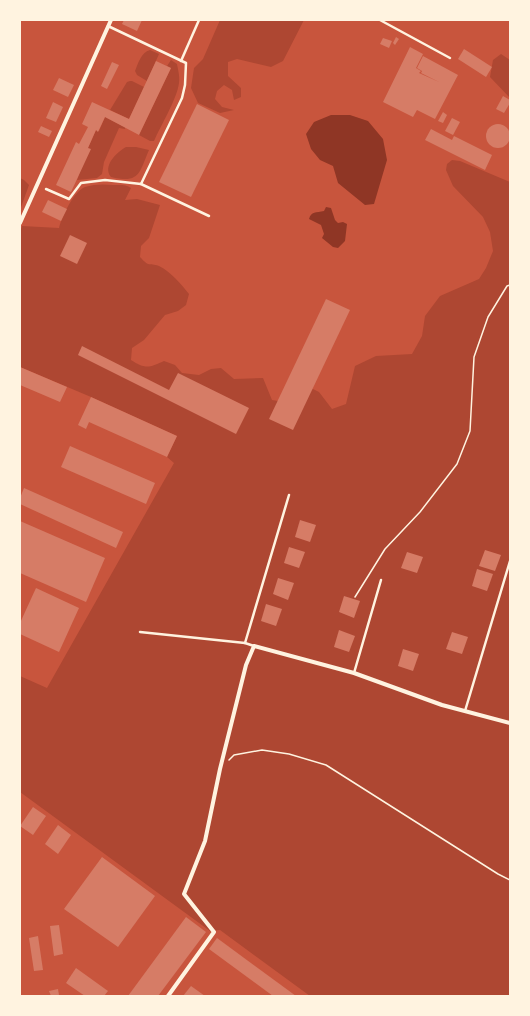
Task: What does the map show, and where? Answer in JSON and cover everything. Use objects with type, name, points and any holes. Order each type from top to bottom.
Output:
[{"type":"street","points":[[20,223],[111,20]]},
{"type":"street","points":[[168,996],[214,932],[184,894],[205,841],[220,769],[246,665],[254,646],[354,673],[442,705],[510,723]]},
{"type":"lane","points":[[181,61],[199,20]]},
{"type":"lane","points":[[380,20],[450,58]]},
{"type":"lane","points":[[108,26],[186,64],[185,85],[182,98],[141,184]]},
{"type":"lane","points":[[46,189],[69,199],[81,183],[105,180],[141,184],[209,216]]},
{"type":"lane","points":[[245,643],[289,495]]},
{"type":"lane","points":[[464,711],[510,561]]},
{"type":"lane","points":[[354,673],[381,580]]},
{"type":"lane","points":[[140,632],[245,643],[254,646]]},
{"type":"path","points":[[355,597],[385,549],[420,512],[457,464],[470,431],[474,357],[488,317],[507,286],[510,284]]},
{"type":"path","points":[[229,760],[234,755],[262,750],[289,754],[326,765],[498,874],[510,880]]},
{"type":"shaded area","points":[[220,20],[304,20],[283,61],[271,67],[237,59],[228,62],[228,76],[241,88],[241,97],[234,100],[232,90],[224,85],[217,91],[215,99],[222,107],[234,110],[220,113],[198,103],[191,88],[194,68],[203,59]]},
{"type":"shaded area","points":[[150,50],[159,54],[147,81],[137,75],[135,71],[144,53]]},
{"type":"shaded area","points":[[501,54],[510,60],[510,98],[490,77],[493,60]]},
{"type":"shaded area","points":[[171,60],[177,64],[179,78],[178,89],[154,141],[150,141],[139,135],[171,68],[167,66]]},
{"type":"shaded area","points":[[130,81],[144,87],[129,119],[110,110],[127,82]]},
{"type":"shaded area","points":[[331,115],[350,115],[368,121],[383,139],[387,160],[374,204],[365,205],[338,183],[333,166],[320,160],[311,149],[306,134],[314,122]]},
{"type":"shaded area","points":[[105,117],[125,127],[125,129],[119,128],[104,162],[102,174],[97,178],[77,180],[96,130],[99,131]]},
{"type":"shaded area","points":[[126,147],[136,147],[149,150],[140,170],[133,178],[121,179],[111,177],[108,168],[109,164],[119,152]]},
{"type":"shaded area","points":[[452,160],[460,161],[510,182],[510,996],[310,996],[220,930],[210,931],[20,792],[20,676],[47,688],[174,463],[167,457],[177,436],[20,367],[20,232],[22,226],[59,228],[73,199],[81,189],[85,187],[103,184],[122,185],[131,188],[125,200],[137,199],[160,205],[149,238],[141,246],[140,257],[148,264],[159,266],[167,271],[189,294],[186,305],[178,311],[165,315],[144,340],[132,348],[131,360],[144,366],[151,366],[164,361],[175,365],[182,373],[199,375],[211,369],[221,368],[234,379],[263,378],[272,400],[278,401],[309,387],[319,392],[332,409],[346,404],[355,366],[376,356],[412,354],[422,336],[425,316],[440,296],[479,279],[486,268],[493,251],[490,232],[483,217],[453,186],[446,170],[447,164]]},
{"type":"shaded area","points":[[20,178],[29,185],[20,210]]},
{"type":"shaded area","points":[[326,207],[331,208],[335,220],[338,223],[343,222],[347,224],[345,241],[338,248],[333,247],[322,238],[324,234],[321,225],[309,219],[313,213],[324,211]]},
{"type":"building","points":[[124,20],[142,20],[137,31],[122,24]]},
{"type":"building","points":[[396,37],[399,39],[395,45],[393,43]]},
{"type":"building","points":[[383,38],[392,41],[389,48],[380,44]]},
{"type":"building","points":[[410,47],[423,54],[416,68],[421,71],[419,73],[439,82],[421,73],[422,71],[417,68],[423,56],[458,75],[435,119],[417,110],[413,117],[383,102]]},
{"type":"building","points":[[464,49],[492,67],[486,77],[458,59]]},
{"type":"building","points":[[156,61],[171,68],[139,135],[105,117],[98,132],[96,130],[88,148],[91,149],[71,192],[56,185],[76,142],[79,144],[88,127],[82,124],[92,102],[129,119]]},
{"type":"building","points":[[112,62],[119,65],[107,89],[101,86]]},
{"type":"building","points":[[59,78],[74,85],[68,97],[53,90]]},
{"type":"building","points":[[503,96],[510,100],[510,103],[504,113],[496,109]]},
{"type":"building","points":[[53,102],[63,107],[56,122],[46,118]]},
{"type":"building","points":[[197,104],[229,120],[191,197],[159,182]]},
{"type":"building","points":[[443,112],[447,115],[443,123],[438,121]]},
{"type":"building","points":[[452,118],[460,122],[453,135],[445,131]]},
{"type":"building","points":[[498,124],[506,128],[510,136],[506,144],[498,148],[490,144],[486,136],[490,128]]},
{"type":"building","points":[[41,126],[52,131],[49,137],[38,132]]},
{"type":"building","points":[[431,129],[452,140],[454,136],[492,155],[485,170],[425,140]]},
{"type":"building","points":[[48,200],[67,209],[61,221],[42,212]]},
{"type":"building","points":[[70,235],[87,243],[77,264],[60,256]]},
{"type":"building","points":[[326,299],[350,310],[293,430],[269,419]]},
{"type":"building","points":[[82,346],[169,390],[178,373],[249,408],[236,434],[78,355]]},
{"type":"building","points":[[20,367],[67,387],[60,402],[20,385]]},
{"type":"building","points":[[91,397],[177,436],[167,457],[89,422],[86,429],[78,425]]},
{"type":"building","points":[[70,446],[155,483],[146,504],[61,467]]},
{"type":"building","points":[[24,488],[123,532],[116,548],[20,504],[20,498]]},
{"type":"building","points":[[300,520],[316,525],[310,542],[295,537]]},
{"type":"building","points":[[20,521],[105,558],[86,602],[20,573]]},
{"type":"building","points":[[289,547],[305,552],[299,568],[284,563]]},
{"type":"building","points":[[485,550],[501,555],[495,571],[479,566]]},
{"type":"building","points":[[407,552],[423,557],[417,573],[401,568]]},
{"type":"building","points":[[477,569],[493,574],[487,591],[472,586]]},
{"type":"building","points":[[278,578],[294,583],[288,600],[273,594]]},
{"type":"building","points":[[36,588],[79,608],[59,652],[20,634],[20,623]]},
{"type":"building","points":[[344,596],[360,601],[354,618],[339,612]]},
{"type":"building","points":[[266,604],[282,609],[276,626],[261,621]]},
{"type":"building","points":[[339,630],[355,636],[349,652],[334,647]]},
{"type":"building","points":[[452,632],[468,637],[462,654],[446,649]]},
{"type":"building","points":[[403,649],[419,654],[413,671],[398,666]]},
{"type":"building","points":[[33,807],[46,816],[33,835],[20,826]]},
{"type":"building","points":[[58,825],[71,835],[58,854],[45,844]]},
{"type":"building","points":[[102,857],[155,896],[118,947],[64,909]]},
{"type":"building","points":[[186,917],[206,932],[158,996],[128,996]]},
{"type":"building","points":[[59,925],[63,954],[54,956],[50,926]]},
{"type":"building","points":[[38,936],[43,970],[34,971],[29,938]]},
{"type":"building","points":[[217,938],[296,996],[273,996],[209,949]]},
{"type":"building","points":[[76,968],[108,991],[104,996],[85,996],[66,983]]},
{"type":"building","points":[[191,986],[205,996],[183,996]]},
{"type":"building","points":[[58,989],[59,995],[51,996],[49,991]]}]
